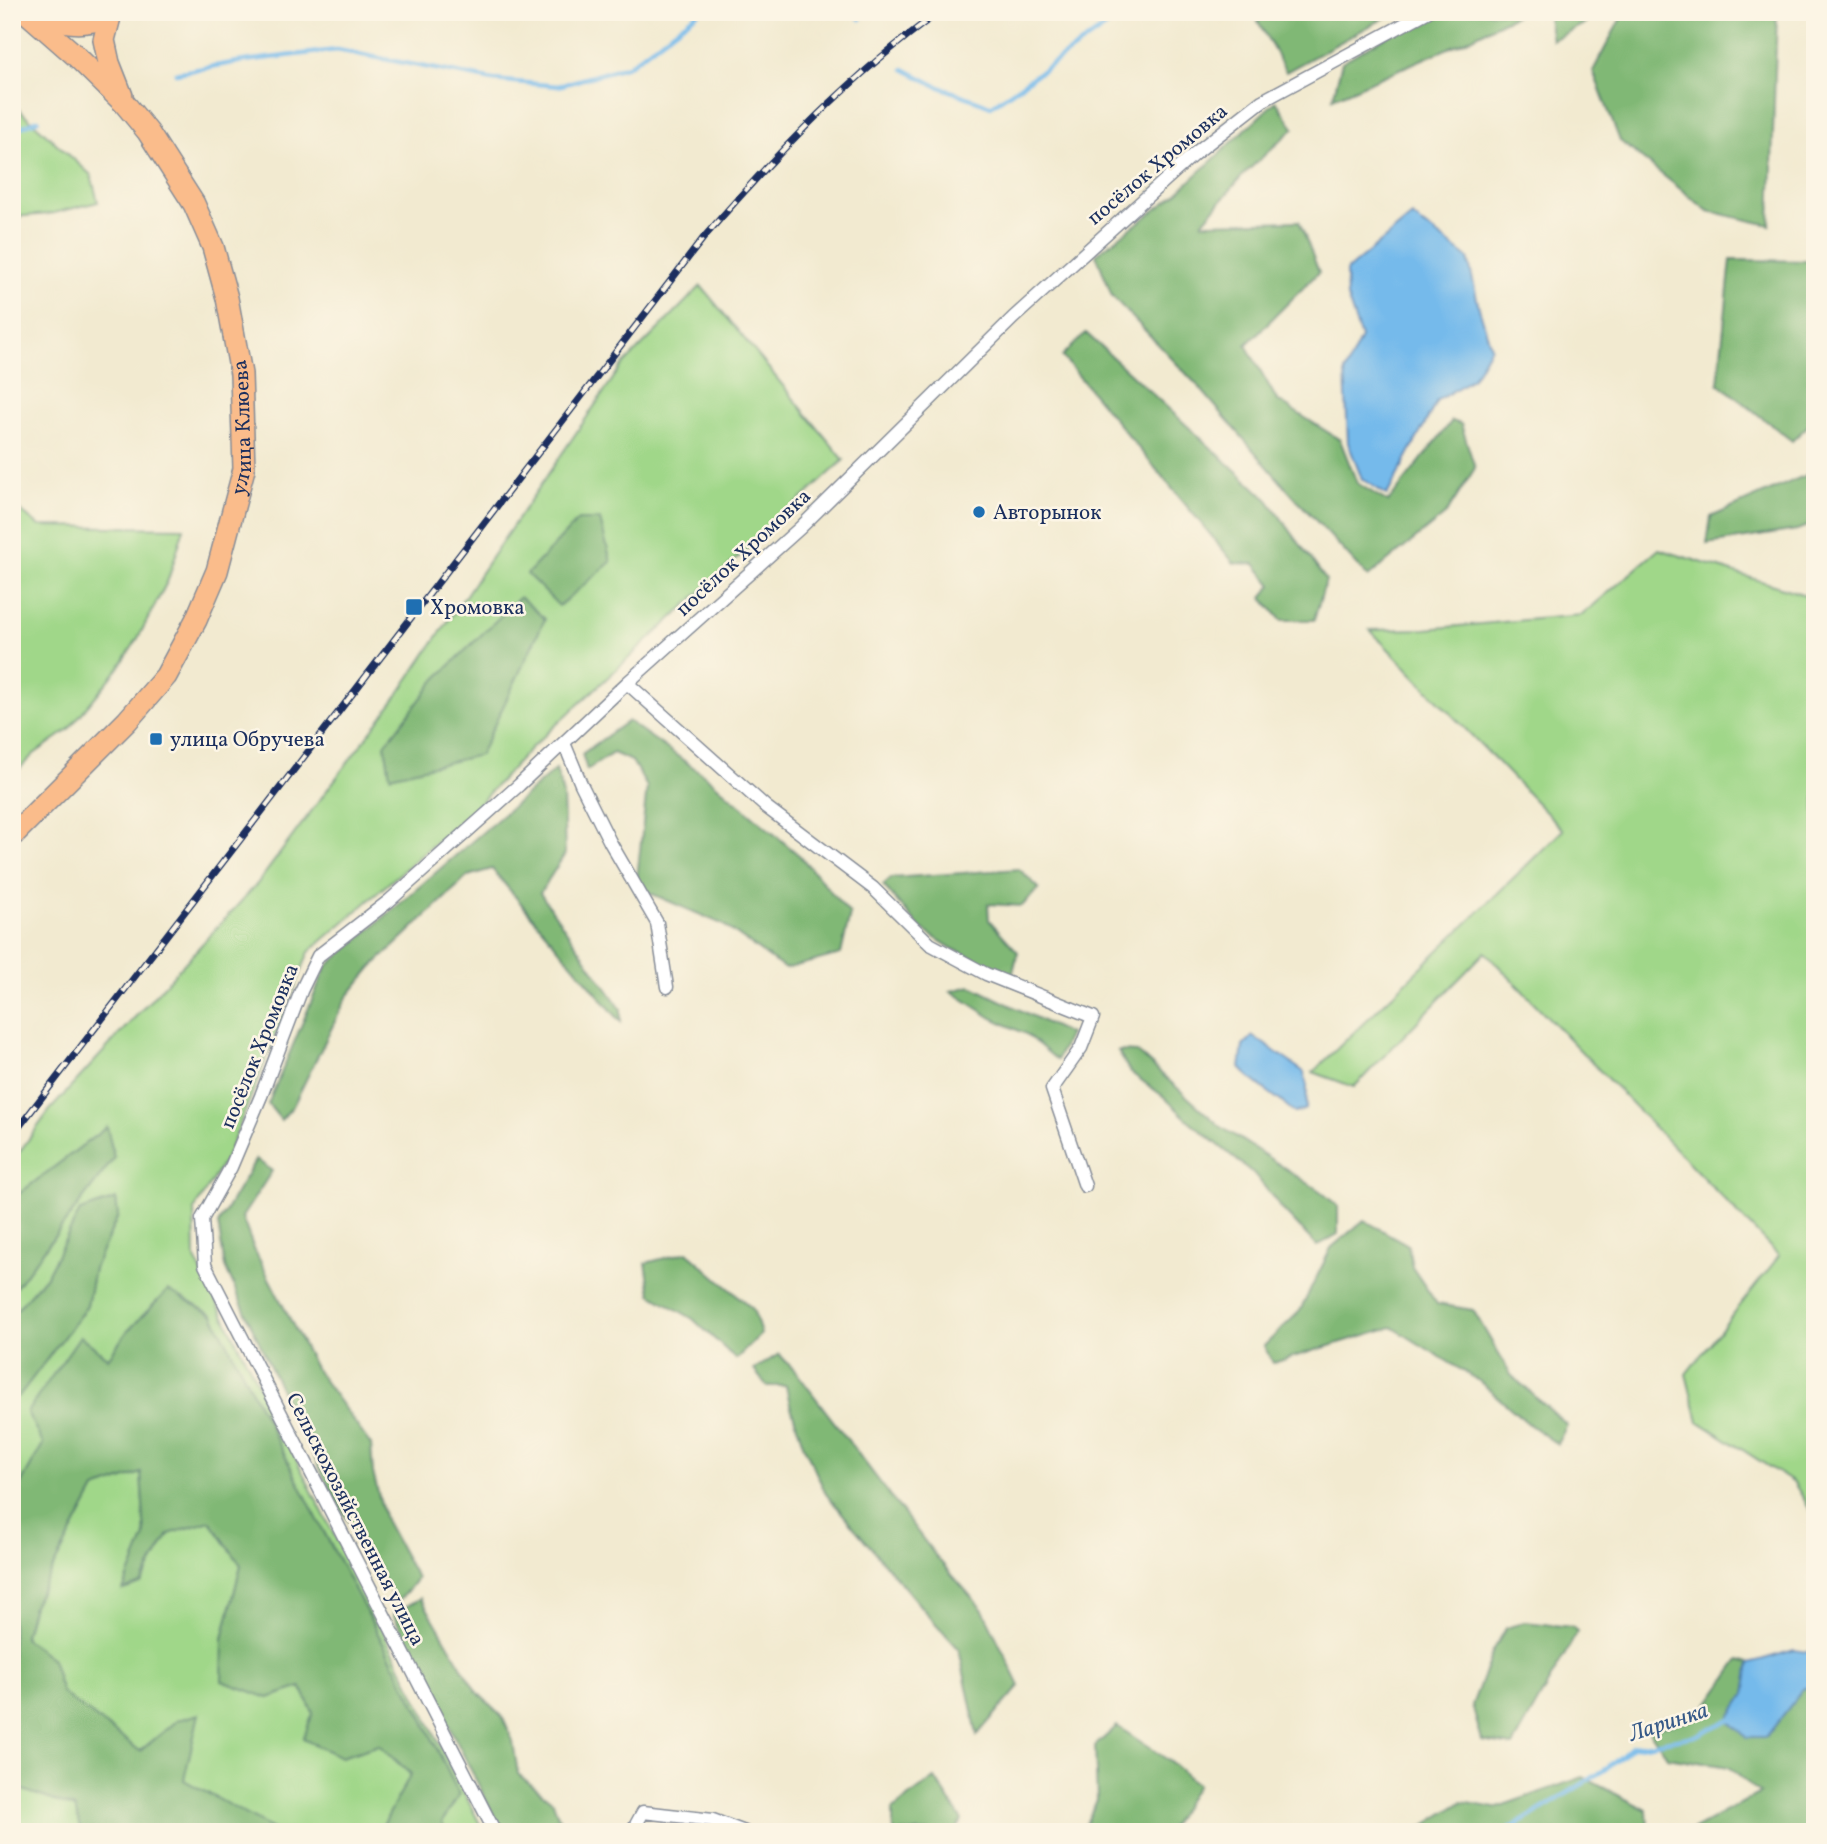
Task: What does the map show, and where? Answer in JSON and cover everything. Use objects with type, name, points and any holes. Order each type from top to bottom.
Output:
[{"type":"main road","name":"улица Клюева","points":[[12,836],[127,721],[166,676],[196,620],[217,571],[244,469],[241,374],[227,298],[213,247],[194,204],[148,132],[125,104],[26,12]]},
{"type":"main road","points":[[34,12],[66,23],[88,24],[112,15]]},
{"type":"main road","points":[[112,15],[104,40],[109,63],[125,104]]},
{"type":"street","name":"посёлок Хромовка","points":[[202,1219],[231,1167],[317,956],[389,901],[565,743],[800,528],[1013,318],[1194,154],[1262,101],[1427,12]]},
{"type":"street","points":[[627,684],[766,807],[873,888],[930,944],[986,974],[1093,1017],[1082,1048],[1052,1089],[1085,1186]]},
{"type":"street","points":[[565,743],[581,784],[610,842],[657,923],[667,987]]},
{"type":"street","name":"Сельскохозяйственная улица","points":[[202,1219],[205,1265],[495,1832]]},
{"type":"street","points":[[632,1832],[643,1812],[713,1820],[745,1832]]},
{"type":"green space","points":[[1253,12],[1395,12],[1286,72]]},
{"type":"green space","points":[[1429,12],[1522,12],[1467,40],[1333,98],[1342,62]]},
{"type":"green space","points":[[1547,12],[1580,12],[1586,23],[1552,40]]},
{"type":"green space","points":[[1624,12],[1777,12],[1770,225],[1708,211],[1620,141],[1593,71]]},
{"type":"green space","points":[[1276,101],[1294,128],[1244,174],[1202,223],[1299,221],[1319,272],[1246,345],[1277,400],[1340,440],[1357,483],[1388,502],[1452,421],[1461,424],[1475,468],[1446,514],[1368,577],[1285,487],[1199,387],[1112,296],[1096,254],[1174,196]]},
{"type":"green space","points":[[12,103],[91,175],[98,202],[50,214],[12,217]]},
{"type":"green space","points":[[1731,260],[1815,261],[1815,419],[1792,441],[1718,383]]},
{"type":"green space","points":[[701,286],[844,460],[531,748],[472,811],[309,952],[227,1156],[194,1210],[195,1259],[484,1832],[445,1832],[442,1822],[459,1795],[422,1717],[324,1532],[168,1290],[127,1332],[108,1358],[80,1336],[43,1444],[12,1500],[12,1398],[19,1396],[87,1306],[94,1268],[118,1216],[116,1199],[80,1211],[47,1275],[12,1315],[12,1292],[114,1158],[107,1127],[12,1199],[12,1162],[50,1110],[257,884],[395,699],[621,367]]},
{"type":"green space","points":[[1086,333],[1268,500],[1326,580],[1314,620],[1281,620],[1262,597],[1272,585],[1255,564],[1234,563],[1062,356]]},
{"type":"green space","points":[[1815,471],[1815,523],[1797,530],[1707,544],[1711,517]]},
{"type":"green space","points":[[12,504],[39,526],[184,528],[168,580],[138,638],[118,669],[68,730],[34,754],[12,776]]},
{"type":"green space","points":[[578,520],[600,520],[611,562],[559,606],[527,574]]},
{"type":"green space","points":[[1659,549],[1815,598],[1815,1517],[1794,1483],[1698,1421],[1686,1374],[1779,1256],[1485,952],[1354,1087],[1313,1072],[1563,830],[1370,630],[1425,629],[1582,615]]},
{"type":"green space","points":[[520,597],[545,619],[480,755],[390,776],[385,745],[436,679]]},
{"type":"green space","points":[[628,721],[707,777],[800,856],[850,914],[841,954],[785,969],[722,924],[636,887],[647,787],[632,761],[613,753],[587,770],[582,754]]},
{"type":"green space","points":[[556,769],[563,795],[565,854],[540,893],[621,1009],[621,1022],[492,869],[468,876],[372,967],[347,997],[293,1106],[281,1120],[268,1104],[326,967]]},
{"type":"green space","points":[[1019,869],[1039,888],[1022,906],[988,904],[989,920],[1018,952],[1012,976],[953,949],[921,929],[883,885],[891,878]]},
{"type":"green space","points":[[971,986],[1069,1034],[1057,1060],[1026,1034],[992,1018],[951,991]]},
{"type":"green space","points":[[1118,1051],[1137,1052],[1220,1126],[1320,1191],[1338,1206],[1338,1234],[1317,1246],[1255,1175],[1163,1096],[1130,1072]]},
{"type":"green space","points":[[107,1127],[114,1158],[12,1292],[12,1199]]},
{"type":"green space","points":[[256,1159],[272,1171],[242,1217],[254,1249],[315,1368],[371,1445],[373,1473],[385,1520],[417,1579],[397,1603],[330,1490],[225,1267],[218,1224]]},
{"type":"green space","points":[[116,1199],[118,1216],[94,1268],[87,1306],[19,1396],[12,1398],[12,1315],[47,1275],[80,1211]]},
{"type":"green space","points":[[1364,1220],[1408,1245],[1412,1267],[1437,1304],[1473,1310],[1511,1375],[1567,1425],[1557,1444],[1530,1425],[1479,1381],[1392,1327],[1273,1363],[1264,1346],[1300,1311],[1331,1248]]},
{"type":"green space","points":[[687,1252],[753,1309],[761,1334],[736,1359],[693,1319],[651,1294],[646,1263]]},
{"type":"green space","points":[[168,1290],[213,1315],[422,1717],[459,1795],[442,1822],[445,1832],[379,1832],[411,1774],[379,1745],[341,1757],[303,1739],[313,1713],[301,1687],[268,1698],[222,1681],[223,1639],[241,1565],[210,1521],[169,1534],[141,1584],[123,1590],[145,1536],[141,1473],[95,1489],[33,1605],[24,1638],[52,1659],[62,1693],[140,1751],[178,1720],[199,1714],[184,1780],[278,1832],[81,1832],[75,1808],[12,1786],[12,1500],[43,1444],[27,1412],[80,1336],[108,1358],[127,1332]]},
{"type":"green space","points":[[779,1354],[796,1372],[939,1560],[983,1610],[1020,1686],[977,1735],[959,1649],[826,1494],[803,1444],[786,1386],[767,1386],[754,1370]]},
{"type":"green space","points":[[141,1473],[145,1536],[141,1584],[169,1534],[209,1520],[241,1565],[223,1639],[268,1698],[301,1687],[314,1713],[304,1739],[341,1757],[379,1745],[411,1775],[379,1832],[273,1830],[184,1780],[178,1720],[140,1751],[62,1693],[52,1659],[24,1638],[33,1605],[95,1489]]},
{"type":"green space","points":[[421,1598],[476,1691],[502,1716],[513,1741],[518,1774],[553,1802],[564,1832],[502,1832],[393,1614]]},
{"type":"green space","points":[[1525,1622],[1572,1627],[1578,1631],[1513,1746],[1482,1741],[1472,1705],[1493,1651],[1506,1628]]},
{"type":"green space","points":[[1739,1660],[1750,1663],[1745,1694],[1728,1720],[1766,1737],[1804,1688],[1815,1687],[1815,1832],[1692,1830],[1760,1793],[1728,1767],[1668,1757],[1648,1729],[1698,1718]]},
{"type":"green space","points":[[1117,1726],[1171,1762],[1197,1785],[1167,1832],[1082,1832],[1097,1800],[1095,1746]]},
{"type":"green space","points":[[1583,1777],[1647,1810],[1648,1828],[1635,1832],[1414,1832],[1462,1802],[1495,1808]]},
{"type":"green space","points":[[935,1778],[962,1820],[955,1832],[893,1832],[893,1809]]},
{"type":"green space","points":[[12,1786],[76,1808],[81,1832],[12,1832]]},
{"type":"water","points":[[1412,216],[1468,258],[1491,347],[1473,378],[1437,401],[1387,495],[1362,479],[1348,443],[1345,371],[1361,338],[1347,297],[1346,271]]},
{"type":"water","points":[[1253,1036],[1304,1072],[1307,1086],[1306,1109],[1295,1113],[1240,1068],[1243,1046]]},
{"type":"water","points":[[1794,1650],[1815,1653],[1815,1687],[1804,1688],[1766,1737],[1746,1737],[1728,1720],[1745,1694],[1750,1663]]},
{"type":"waterway","name":"Хромовка","points":[[176,73],[244,61],[337,50],[493,80],[558,86],[628,66],[699,12]]},
{"type":"waterway","name":"Хромовка","points":[[855,12],[860,19]]},
{"type":"waterway","name":"Хромовка","points":[[904,69],[937,86],[991,106],[1127,12]]},
{"type":"waterway","name":"Хромовка","points":[[12,131],[38,120]]},
{"type":"waterway","name":"Ларинка","points":[[1505,1832],[1608,1768],[1632,1747],[1695,1736],[1732,1718]]},
{"type":"railway","points":[[12,1136],[705,236],[815,117],[875,62],[939,12]]},
{"type":"place","name":"Авторынок","points":[[979,512]]},
{"type":"place","name":"Хромовка","points":[[414,607]]},
{"type":"place","name":"улица Обручева","points":[[156,739]]}]
